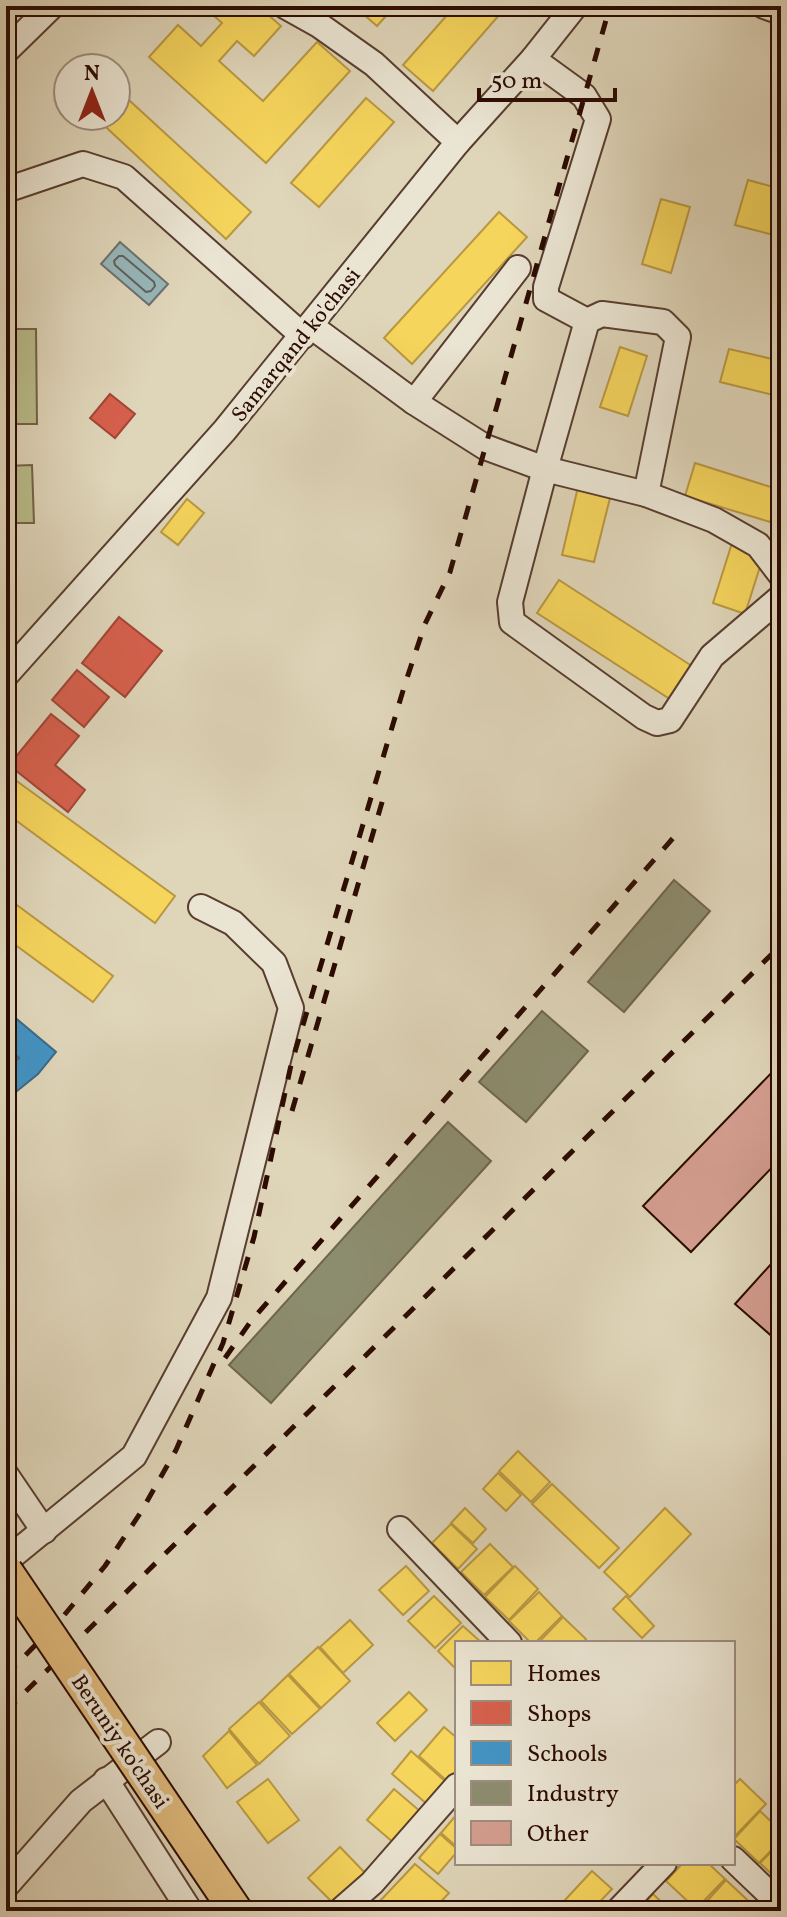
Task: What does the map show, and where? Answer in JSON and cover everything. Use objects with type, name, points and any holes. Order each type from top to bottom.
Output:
[{"type":"main road","name":"Beruniy ko'chasi","points":[[6,1571],[236,1911]]},
{"type":"main road","name":"Beruniy ko'chasi","points":[[6,1607],[211,1911]]},
{"type":"street","points":[[6,51],[52,6]]},
{"type":"street","points":[[285,6],[319,25],[374,64],[458,142]]},
{"type":"street","name":"Samarqand ko'chasi","points":[[6,675],[225,430],[458,142],[533,59],[575,6]]},
{"type":"street","points":[[764,6],[781,12]]},
{"type":"street","points":[[533,59],[584,96],[598,119],[546,287],[546,299],[587,321]]},
{"type":"street","points":[[6,190],[83,164],[124,177],[307,331],[485,447],[545,469],[646,494],[714,520],[758,545],[781,575]]},
{"type":"street","points":[[414,402],[518,268]]},
{"type":"street","points":[[646,494],[678,337],[663,322],[602,314],[587,321],[510,602],[512,622],[644,717],[657,723],[670,720],[712,656],[781,597]]},
{"type":"street","points":[[6,1561],[134,1456],[219,1298],[291,1008],[274,963],[233,923],[201,907]]},
{"type":"street","points":[[6,1475],[44,1531]]},
{"type":"street","points":[[400,1529],[507,1641]]},
{"type":"street","points":[[6,1886],[81,1801],[158,1742]]},
{"type":"street","points":[[106,1780],[190,1911]]},
{"type":"street","points":[[340,1911],[372,1883],[455,1788]]},
{"type":"street","points":[[735,1861],[781,1905]]},
{"type":"street","points":[[618,1911],[662,1865]]},
{"type":"green space","points":[[6,329],[36,329],[37,424],[6,424]]},
{"type":"green space","points":[[32,465],[34,523],[6,523],[6,466]]},
{"type":"water","points":[[120,242],[168,284],[149,305],[101,264]]},
{"type":"building: Homes","points":[[203,6],[258,6],[281,26],[254,56],[237,41],[219,61],[263,101],[317,42],[350,71],[266,163],[149,57],[178,25],[201,46],[222,23]]},
{"type":"building: Homes","points":[[354,6],[395,6],[377,26]]},
{"type":"building: Homes","points":[[455,6],[507,6],[433,91],[403,65]]},
{"type":"building: Homes","points":[[366,98],[394,122],[319,207],[291,183]]},
{"type":"building: Homes","points":[[132,103],[251,212],[226,239],[111,132],[132,132]]},
{"type":"building: Homes","points":[[748,180],[781,189],[781,237],[735,225]]},
{"type":"building: Homes","points":[[661,199],[690,207],[671,273],[642,264]]},
{"type":"building: Homes","points":[[499,212],[527,237],[412,364],[384,338]]},
{"type":"building: Homes","points":[[620,347],[647,356],[628,416],[600,407]]},
{"type":"building: Homes","points":[[729,349],[781,361],[781,397],[720,382]]},
{"type":"building: Homes","points":[[695,463],[780,490],[770,522],[685,496]]},
{"type":"building: Homes","points":[[578,487],[611,494],[594,562],[562,555]]},
{"type":"building: Homes","points":[[187,499],[204,513],[178,545],[161,532]]},
{"type":"building: Homes","points":[[732,543],[764,554],[745,614],[713,603]]},
{"type":"building: Homes","points":[[559,580],[698,670],[676,703],[537,613]]},
{"type":"building: Homes","points":[[7,774],[175,896],[155,923],[6,813]]},
{"type":"building: Homes","points":[[6,897],[113,976],[93,1002],[6,938]]},
{"type":"building: Homes","points":[[518,1451],[550,1482],[531,1502],[499,1471]]},
{"type":"building: Homes","points":[[498,1473],[521,1495],[506,1511],[483,1489]]},
{"type":"building: Homes","points":[[552,1484],[619,1548],[599,1568],[532,1504]]},
{"type":"building: Homes","points":[[465,1508],[486,1529],[473,1543],[451,1523]]},
{"type":"building: Homes","points":[[665,1508],[691,1534],[630,1597],[604,1572]]},
{"type":"building: Homes","points":[[451,1524],[477,1549],[458,1569],[432,1543]]},
{"type":"building: Homes","points":[[490,1544],[513,1567],[484,1595],[461,1572]]},
{"type":"building: Homes","points":[[406,1566],[429,1591],[403,1615],[379,1590]]},
{"type":"building: Homes","points":[[515,1566],[538,1589],[509,1620],[485,1597]]},
{"type":"building: Homes","points":[[539,1592],[562,1616],[537,1641],[529,1641],[509,1621]]},
{"type":"building: Homes","points":[[434,1596],[461,1623],[435,1648],[408,1621]]},
{"type":"building: Homes","points":[[626,1596],[654,1626],[642,1638],[613,1609]]},
{"type":"building: Homes","points":[[563,1617],[586,1639],[584,1641],[540,1641]]},
{"type":"building: Homes","points":[[350,1620],[373,1645],[343,1673],[320,1647]]},
{"type":"building: Homes","points":[[463,1626],[480,1641],[455,1641],[455,1668],[438,1651]]},
{"type":"building: Homes","points":[[318,1647],[350,1681],[321,1708],[289,1674]]},
{"type":"building: Homes","points":[[288,1675],[320,1709],[292,1734],[261,1701]]},
{"type":"building: Homes","points":[[409,1692],[427,1710],[395,1741],[377,1723]]},
{"type":"building: Homes","points":[[259,1702],[290,1736],[259,1764],[229,1729]]},
{"type":"building: Homes","points":[[444,1727],[455,1736],[455,1772],[447,1781],[419,1756]]},
{"type":"building: Homes","points":[[229,1731],[257,1765],[227,1788],[203,1756]]},
{"type":"building: Homes","points":[[411,1751],[446,1782],[427,1804],[392,1774]]},
{"type":"building: Homes","points":[[268,1779],[299,1820],[268,1843],[237,1802]]},
{"type":"building: Homes","points":[[740,1779],[766,1804],[735,1836],[735,1784]]},
{"type":"building: Homes","points":[[394,1789],[421,1812],[394,1843],[367,1820]]},
{"type":"building: Homes","points":[[760,1811],[781,1831],[781,1840],[759,1863],[735,1838]]},
{"type":"building: Homes","points":[[455,1816],[455,1845],[441,1833]]},
{"type":"building: Homes","points":[[440,1834],[455,1847],[455,1854],[438,1874],[419,1858]]},
{"type":"building: Homes","points":[[781,1842],[781,1883],[760,1863]]},
{"type":"building: Homes","points":[[340,1847],[368,1876],[336,1906],[308,1878]]},
{"type":"building: Homes","points":[[415,1864],[449,1893],[432,1911],[388,1911],[379,1902]]},
{"type":"building: Homes","points":[[681,1865],[710,1865],[725,1879],[696,1909],[666,1881]]},
{"type":"building: Homes","points":[[592,1871],[612,1889],[591,1911],[577,1911],[565,1900]]},
{"type":"building: Homes","points":[[726,1880],[755,1907],[751,1911],[698,1911]]},
{"type":"building: Homes","points":[[653,1894],[671,1911],[638,1910]]},
{"type":"building: Shops","points":[[110,394],[135,414],[115,438],[90,418]]},
{"type":"building: Shops","points":[[119,617],[162,651],[125,697],[82,663]]},
{"type":"building: Shops","points":[[77,670],[109,697],[84,727],[52,700]]},
{"type":"building: Shops","points":[[51,714],[79,736],[55,765],[85,790],[68,812],[9,765]]},
{"type":"building: Schools","points":[[6,1010],[56,1052],[38,1074],[6,1100],[6,1069],[19,1058],[6,1047]]},
{"type":"building: Industry","points":[[674,880],[710,911],[624,1012],[588,982]]},
{"type":"building: Industry","points":[[542,1011],[588,1051],[526,1122],[479,1082]]},
{"type":"building: Industry","points":[[448,1122],[491,1161],[271,1403],[229,1365]]},
{"type":"building: Other","points":[[778,1066],[781,1068],[781,1158],[691,1252],[643,1206]]},
{"type":"building: Other","points":[[781,1253],[781,1332],[775,1339],[735,1304]]},
{"type":"railway","points":[[6,1675],[61,1619],[105,1566],[141,1512],[176,1450],[223,1343],[254,1237],[291,1065],[405,684],[425,624],[450,572],[610,6]]},
{"type":"railway","points":[[292,1111],[385,792]]},
{"type":"railway","points":[[225,1358],[251,1321],[674,837]]},
{"type":"railway","points":[[6,1711],[781,945]]}]
